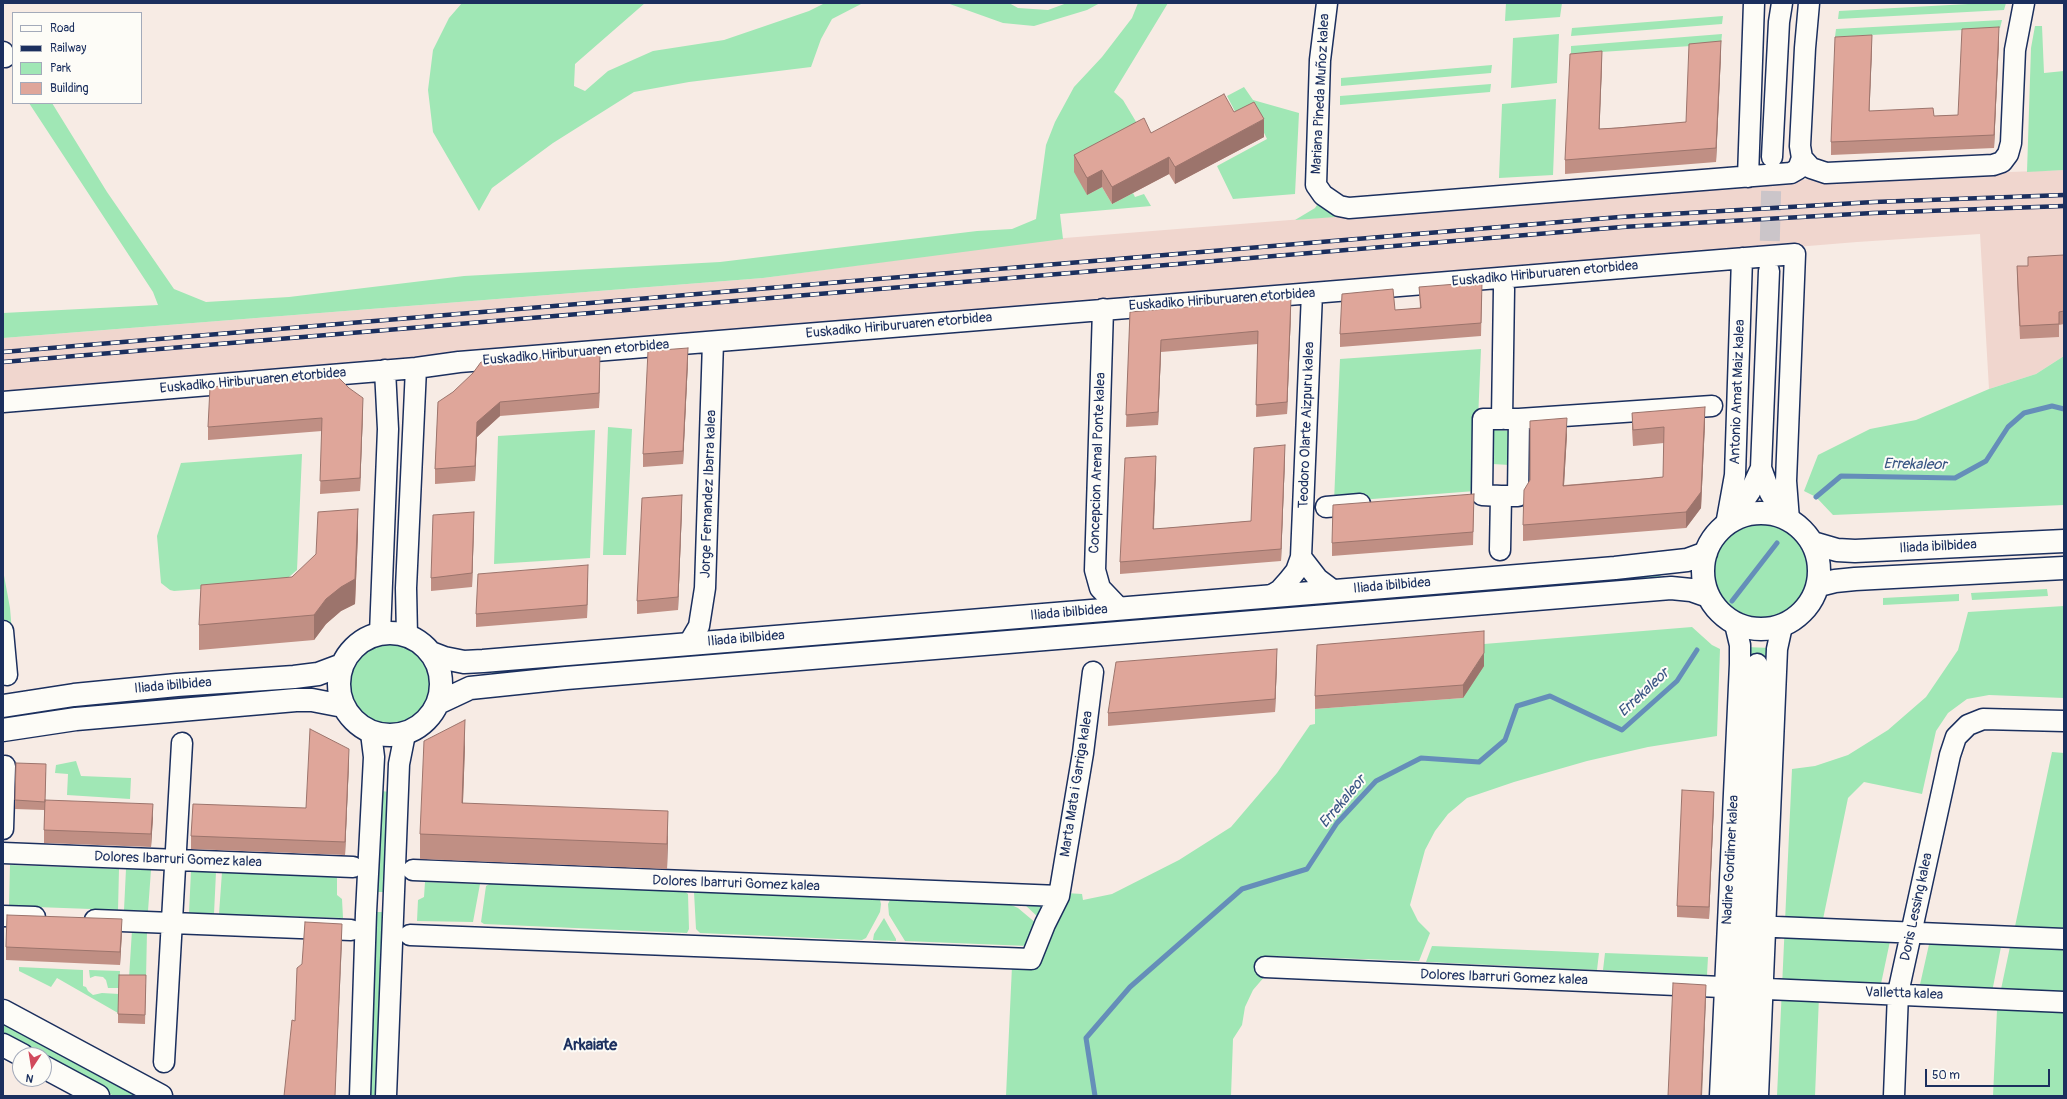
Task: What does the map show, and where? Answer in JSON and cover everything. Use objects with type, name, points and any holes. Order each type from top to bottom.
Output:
[{"type":"street","name":"Mariana Pineda Muñoz kalea","points":[[1327,3],[1320,60],[1316,185],[1322,195],[1330,202],[1339,206],[1348,208],[1748,177]]},
{"type":"street","points":[[1754,3],[1748,177],[1791,173],[1807,163]]},
{"type":"street","points":[[1772,158],[1779,22],[1782,3]]},
{"type":"street","points":[[1809,3],[1804,48],[1800,146],[1807,163],[1826,173],[1993,165],[2002,162],[2008,154],[2011,143],[2015,50],[2024,3]]},
{"type":"street","name":"Euskadiko Hiriburuaren etorbidea","points":[[3,402],[416,368],[459,362],[1795,254],[1786,481],[1786,519]]},
{"type":"street","name":"Antonio Amat Maiz kalea","points":[[1728,523],[1735,475],[1742,258]]},
{"type":"street","name":"Antonio Amat Maiz kalea","points":[[1728,523],[1750,492],[1760,468],[1769,271]]},
{"type":"street","points":[[1483,496],[1518,496],[1511,419],[1504,289]]},
{"type":"street","name":"Teodoro Olarte Aizpuru kalea","points":[[1270,596],[1280,590],[1296,572],[1301,557],[1312,293]]},
{"type":"street","name":"Concepcion Arenal Ponte kalea","points":[[1103,309],[1095,570],[1100,588],[1120,609]]},
{"type":"street","name":"Jorge Fernandez Ibarra kalea","points":[[689,643],[699,626],[705,588],[713,342]]},
{"type":"street","points":[[407,636],[406,588],[416,368]]},
{"type":"street","points":[[380,634],[388,429],[385,370]]},
{"type":"street","points":[[1500,550],[1483,496],[1483,419],[1511,419],[1712,406]]},
{"type":"street","name":"Antonio Amat Maiz kalea","points":[[1760,468],[1770,493],[1786,519]]},
{"type":"street","points":[[1326,507],[1380,503]]},
{"type":"street","points":[[1762,513],[1786,519],[1803,530],[1813,543],[1818,556],[1820,571],[1818,585],[1813,598],[1806,610],[1795,620],[1782,626],[1758,630],[1735,624],[1724,616],[1708,596],[1703,574],[1706,553],[1718,533],[1728,523],[1745,515],[1762,513]]},
{"type":"street","name":"Iliada ibilbidea","points":[[1813,543],[1837,550],[1855,551],[2064,541]]},
{"type":"street","name":"Iliada ibilbidea","points":[[431,653],[444,658],[470,661],[1669,563],[1687,560],[1706,553]]},
{"type":"street","points":[[1301,557],[1318,579],[1334,591]]},
{"type":"street","name":"Iliada ibilbidea","points":[[1818,585],[1855,579],[2064,568]]},
{"type":"street","name":"Iliada ibilbidea","points":[[438,703],[470,688],[558,679],[1671,588],[1691,590],[1708,596]]},
{"type":"street","name":"Nadine Gordimer kalea","points":[[1735,624],[1740,645],[1744,988],[1758,1096]]},
{"type":"street","name":"Nadine Gordimer kalea","points":[[1720,1096],[1744,988],[1766,926],[1776,672],[1782,626]]},
{"type":"street","points":[[3,631],[7,675]]},
{"type":"street","points":[[394,633],[407,636],[421,643],[431,653],[440,672],[442,682],[438,703],[425,722],[405,734],[388,736],[371,733],[354,722],[343,706],[339,692],[339,679],[342,665],[357,645],[380,634],[394,633]]},
{"type":"street","name":"Nadine Gordimer kalea","points":[[1739,1096],[1758,664]]},
{"type":"street","name":"Iliada ibilbidea","points":[[3,706],[90,694],[294,677],[318,674],[342,665]]},
{"type":"street","name":"Marta Mata i Garriga kalea","points":[[410,935],[1031,959],[1045,924],[1059,896],[1083,753],[1093,672]]},
{"type":"street","name":"Iliada ibilbidea","points":[[3,730],[76,718],[296,700],[312,700],[343,706]]},
{"type":"street","name":"Doris Lessing kalea","points":[[1894,1096],[1898,993],[1953,745],[1960,731],[1975,721],[1992,719],[2064,721]]},
{"type":"street","points":[[360,1096],[366,908],[374,757],[371,733]]},
{"type":"street","points":[[386,1096],[399,764],[405,734]]},
{"type":"street","points":[[164,1062],[182,743]]},
{"type":"street","points":[[3,829],[5,766]]},
{"type":"street","name":"Dolores Ibarruri Gomez kalea","points":[[3,853],[353,867]]},
{"type":"street","name":"Dolores Ibarruri Gomez kalea","points":[[413,870],[1059,896]]},
{"type":"street","points":[[3,916],[50,918]]},
{"type":"street","points":[[73,919],[350,930]]},
{"type":"street","points":[[1746,926],[2064,939]]},
{"type":"street","name":"Dolores Ibarruri Gomez kalea","points":[[1265,967],[1744,988]]},
{"type":"street","name":"Valletta kalea","points":[[1744,988],[1898,993],[2064,1002]]},
{"type":"street","points":[[3,1011],[161,1096]]},
{"type":"street","points":[[3,1045],[12,1050]]},
{"type":"street","points":[[52,1071],[98,1096]]},
{"type":"shaded area","points":[[2064,170],[2064,356],[2036,374],[1989,389],[1980,234],[1857,242],[3,394],[3,338],[763,278],[1052,239],[1792,180]]},
{"type":"green space","points":[[462,3],[645,3],[575,64],[574,86],[585,91],[608,71],[653,51],[724,40],[809,11],[825,3],[863,3],[832,19],[821,39],[811,67],[689,82],[634,92],[553,143],[492,188],[479,211],[433,132],[428,90],[433,50],[449,18]]},
{"type":"green space","points":[[947,3],[1009,3],[1018,8],[1048,10],[1067,3],[1100,3],[1087,10],[1034,26],[1003,23]]},
{"type":"green space","points":[[1138,3],[1168,3],[1114,92],[1123,100],[1144,135],[1087,195],[1102,187],[1112,204],[1133,193],[1135,197],[1144,194],[1151,206],[1060,214],[1063,239],[763,278],[3,338],[3,313],[158,305],[153,292],[30,104],[53,104],[107,192],[174,289],[206,302],[289,297],[464,276],[720,262],[977,231],[1012,229],[1036,219],[1046,145],[1055,122],[1074,87],[1102,57],[1132,18]]},
{"type":"green space","points":[[1506,3],[1562,3],[1560,17],[1505,21]]},
{"type":"green space","points":[[2006,3],[2004,10],[1838,19],[1839,11]]},
{"type":"green space","points":[[1723,16],[1722,24],[1571,36],[1572,28]]},
{"type":"green space","points":[[2002,20],[2000,28],[1835,37],[1836,29]]},
{"type":"green space","points":[[2035,26],[2042,26],[2044,73],[2064,71],[2064,170],[2027,172],[2031,48]]},
{"type":"green space","points":[[1559,34],[1557,83],[1511,88],[1513,38]]},
{"type":"green space","points":[[1722,34],[1721,44],[1571,54],[1571,46]]},
{"type":"green space","points":[[1492,65],[1491,73],[1341,86],[1341,78]]},
{"type":"green space","points":[[1491,84],[1490,92],[1340,105],[1340,96]]},
{"type":"green space","points":[[1244,87],[1253,100],[1299,113],[1295,194],[1233,199],[1217,166],[1267,139],[1255,114],[1240,121],[1227,96]]},
{"type":"green space","points":[[1556,99],[1553,175],[1499,178],[1502,104]]},
{"type":"green space","points":[[1321,199],[1349,216],[1295,220],[1315,208]]},
{"type":"green space","points":[[1481,349],[1475,491],[1334,502],[1340,359]]},
{"type":"green space","points":[[2064,356],[2064,505],[1833,515],[1816,497],[1804,491],[1818,455],[1870,429],[1916,420],[1989,389],[2036,374]]},
{"type":"green space","points":[[608,427],[632,429],[626,555],[603,555]]},
{"type":"green space","points":[[595,430],[590,558],[494,564],[498,436]]},
{"type":"green space","points":[[1493,430],[1512,431],[1510,465],[1492,464]]},
{"type":"green space","points":[[302,454],[297,570],[282,583],[174,591],[170,590],[161,583],[157,536],[181,463]]},
{"type":"green space","points":[[1763,522],[1782,526],[1798,536],[1808,552],[1812,571],[1808,590],[1798,606],[1782,616],[1763,620],[1744,616],[1728,606],[1718,590],[1714,571],[1718,552],[1728,536],[1744,526]]},
{"type":"green space","points":[[3,570],[10,608],[15,668],[3,671]]},
{"type":"green space","points":[[1660,571],[1661,581],[1069,630],[1068,620]]},
{"type":"green space","points":[[2047,589],[2048,596],[1972,600],[1971,593]]},
{"type":"green space","points":[[1959,594],[1959,601],[1883,605],[1883,598]]},
{"type":"green space","points":[[2064,606],[2064,698],[1989,695],[1967,699],[1948,713],[1936,731],[1922,794],[1864,782],[1848,798],[1822,924],[1893,927],[1878,998],[1819,996],[1815,1096],[1777,1096],[1792,769],[1815,766],[1848,755],[1888,730],[1926,697],[1958,650],[1968,612]]},
{"type":"green space","points":[[1050,622],[1051,631],[679,662],[678,652]]},
{"type":"green space","points":[[1692,627],[1712,645],[1720,649],[1717,736],[1648,747],[1587,761],[1514,782],[1467,798],[1448,814],[1435,831],[1425,850],[1410,905],[1418,921],[1430,933],[1419,961],[1274,956],[1265,976],[1253,990],[1245,1007],[1242,1025],[1233,1039],[1231,1096],[1006,1096],[1012,966],[1028,946],[905,941],[889,915],[888,904],[890,900],[1009,904],[1018,908],[1037,924],[1039,918],[1024,904],[1066,893],[1082,894],[1083,900],[1112,894],[1179,860],[1231,827],[1277,773],[1310,725],[1315,724],[1315,709],[1463,698],[1484,644]]},
{"type":"green space","points":[[381,643],[397,643],[413,650],[424,661],[431,677],[431,693],[428,701],[419,715],[413,720],[397,727],[381,727],[365,720],[354,709],[347,693],[347,677],[354,661],[365,650]]},
{"type":"green space","points":[[1747,647],[1770,648],[1770,658],[1746,657]]},
{"type":"green space","points":[[660,654],[660,663],[493,677],[492,668]]},
{"type":"green space","points":[[290,685],[290,694],[186,702],[186,693]]},
{"type":"green space","points":[[166,695],[168,704],[3,723],[3,714]]},
{"type":"green space","points":[[2052,752],[2064,753],[2064,934],[2061,930],[2024,927],[2023,932],[2014,931]]},
{"type":"green space","points":[[76,761],[81,776],[131,778],[130,799],[67,795],[68,774],[55,773],[56,765]]},
{"type":"green space","points":[[381,791],[390,792],[386,892],[377,892]]},
{"type":"green space","points":[[10,865],[119,869],[118,910],[9,906]]},
{"type":"green space","points":[[126,869],[151,870],[148,911],[124,910]]},
{"type":"green space","points":[[191,871],[216,872],[214,914],[189,913]]},
{"type":"green space","points":[[222,872],[337,877],[337,895],[342,899],[343,918],[219,914]]},
{"type":"green space","points":[[425,882],[480,884],[473,922],[417,921],[418,900],[424,897]]},
{"type":"green space","points":[[491,883],[684,891],[688,894],[689,929],[687,933],[484,924],[481,922],[486,886]]},
{"type":"green space","points":[[694,892],[880,900],[881,904],[880,912],[866,938],[862,940],[700,933],[696,929]]},
{"type":"green space","points":[[377,912],[386,912],[378,1096],[369,1096]]},
{"type":"green space","points":[[884,918],[896,941],[873,940],[874,934]]},
{"type":"green space","points":[[132,930],[147,931],[146,979],[129,978]]},
{"type":"green space","points":[[1930,940],[2002,942],[1992,992],[1919,989]]},
{"type":"green space","points":[[2011,942],[2064,945],[2064,997],[2000,994]]},
{"type":"green space","points":[[1432,946],[1599,953],[1597,970],[1426,962]]},
{"type":"green space","points":[[1605,953],[1708,957],[1707,975],[1603,970]]},
{"type":"green space","points":[[19,967],[83,970],[83,986],[86,987],[93,995],[102,993],[119,994],[118,1013],[57,978],[51,987],[19,971]]},
{"type":"green space","points":[[89,970],[120,971],[119,988],[108,988],[106,980],[103,977],[95,976],[90,978]]},
{"type":"green space","points":[[1997,1010],[2064,1012],[2064,1096],[1993,1096]]},
{"type":"green space","points":[[3,1021],[52,1047],[23,1047],[3,1036]]},
{"type":"green space","points":[[52,1047],[143,1096],[114,1096],[52,1062]]},
{"type":"building","points":[[1999,27],[1994,135],[1831,142],[1835,37],[1872,35],[1869,111],[1933,108],[1934,116],[1958,115],[1962,29]]},
{"type":"building","points":[[1721,41],[1716,148],[1565,160],[1570,54],[1602,51],[1599,129],[1617,128],[1686,122],[1689,44]]},
{"type":"building","points":[[1224,94],[1234,112],[1254,102],[1264,119],[1175,167],[1169,157],[1112,187],[1102,170],[1087,178],[1074,155],[1144,118],[1151,133]]},
{"type":"building","points":[[2064,255],[2064,311],[2059,312],[2059,324],[2020,326],[2017,266],[2028,266],[2028,257]]},
{"type":"building","points":[[1482,282],[1481,323],[1340,334],[1342,294],[1393,289],[1395,310],[1421,308],[1419,287]]},
{"type":"building","points":[[1291,298],[1287,402],[1256,405],[1258,331],[1161,340],[1158,412],[1126,415],[1130,312]]},
{"type":"building","points":[[688,348],[683,451],[643,454],[648,351]]},
{"type":"building","points":[[600,353],[599,393],[500,402],[477,422],[475,466],[435,469],[438,402],[453,392],[473,373],[481,362]]},
{"type":"building","points":[[337,376],[349,388],[363,398],[360,478],[320,481],[322,418],[208,427],[210,387]]},
{"type":"building","points":[[1705,407],[1701,492],[1686,512],[1523,525],[1524,490],[1530,480],[1530,421],[1567,418],[1563,486],[1663,477],[1664,427],[1633,430],[1632,413]]},
{"type":"building","points":[[1285,445],[1281,549],[1120,562],[1125,458],[1156,456],[1153,529],[1167,528],[1251,521],[1254,448]]},
{"type":"building","points":[[1474,494],[1473,532],[1332,543],[1333,505]]},
{"type":"building","points":[[682,495],[678,597],[637,601],[642,498]]},
{"type":"building","points":[[358,509],[355,579],[341,587],[326,599],[314,615],[199,625],[201,585],[292,577],[316,554],[318,512]]},
{"type":"building","points":[[474,512],[472,573],[431,578],[433,515]]},
{"type":"building","points":[[588,565],[587,605],[476,614],[478,574]]},
{"type":"building","points":[[1484,631],[1484,653],[1463,685],[1315,696],[1317,645]]},
{"type":"building","points":[[1277,649],[1275,699],[1108,713],[1116,662]]},
{"type":"building","points":[[465,720],[462,803],[668,811],[667,844],[420,834],[424,741]]},
{"type":"building","points":[[310,729],[349,749],[345,842],[191,836],[193,804],[306,808]]},
{"type":"building","points":[[16,763],[46,764],[45,802],[15,800]]},
{"type":"building","points":[[1682,790],[1714,792],[1709,907],[1677,906]]},
{"type":"building","points":[[45,800],[153,804],[151,834],[44,830]]},
{"type":"building","points":[[7,915],[122,919],[120,952],[6,947]]},
{"type":"building","points":[[305,922],[342,924],[335,1096],[284,1096],[292,1020],[295,1021],[297,968],[302,964]]},
{"type":"building","points":[[119,975],[146,975],[145,1015],[118,1014]]},
{"type":"building","points":[[1673,983],[1706,985],[1701,1096],[1668,1096]]},
{"type":"waterway","name":"Errekaleor","points":[[1816,497],[1841,476],[1955,478],[1986,461],[2008,427],[2024,413],[2052,406],[2064,409]]},
{"type":"waterway","name":"Errekaleor","points":[[1732,601],[1777,543]]},
{"type":"waterway","name":"Errekaleor","points":[[1095,1096],[1086,1038],[1130,987],[1242,889],[1307,869],[1337,823],[1376,781],[1421,758],[1479,762],[1505,740],[1517,706],[1550,696],[1622,730],[1677,681],[1697,650]]},
{"type":"tunnel","points":[[1769,271],[1772,157]]},
{"type":"railway","points":[[3,352],[1620,217],[1874,202],[2064,195]]},
{"type":"railway","points":[[3,362],[1622,227],[1873,213],[2064,206]]},
{"type":"district","name":"Arkaiate","points":[[590,1046]]}]
